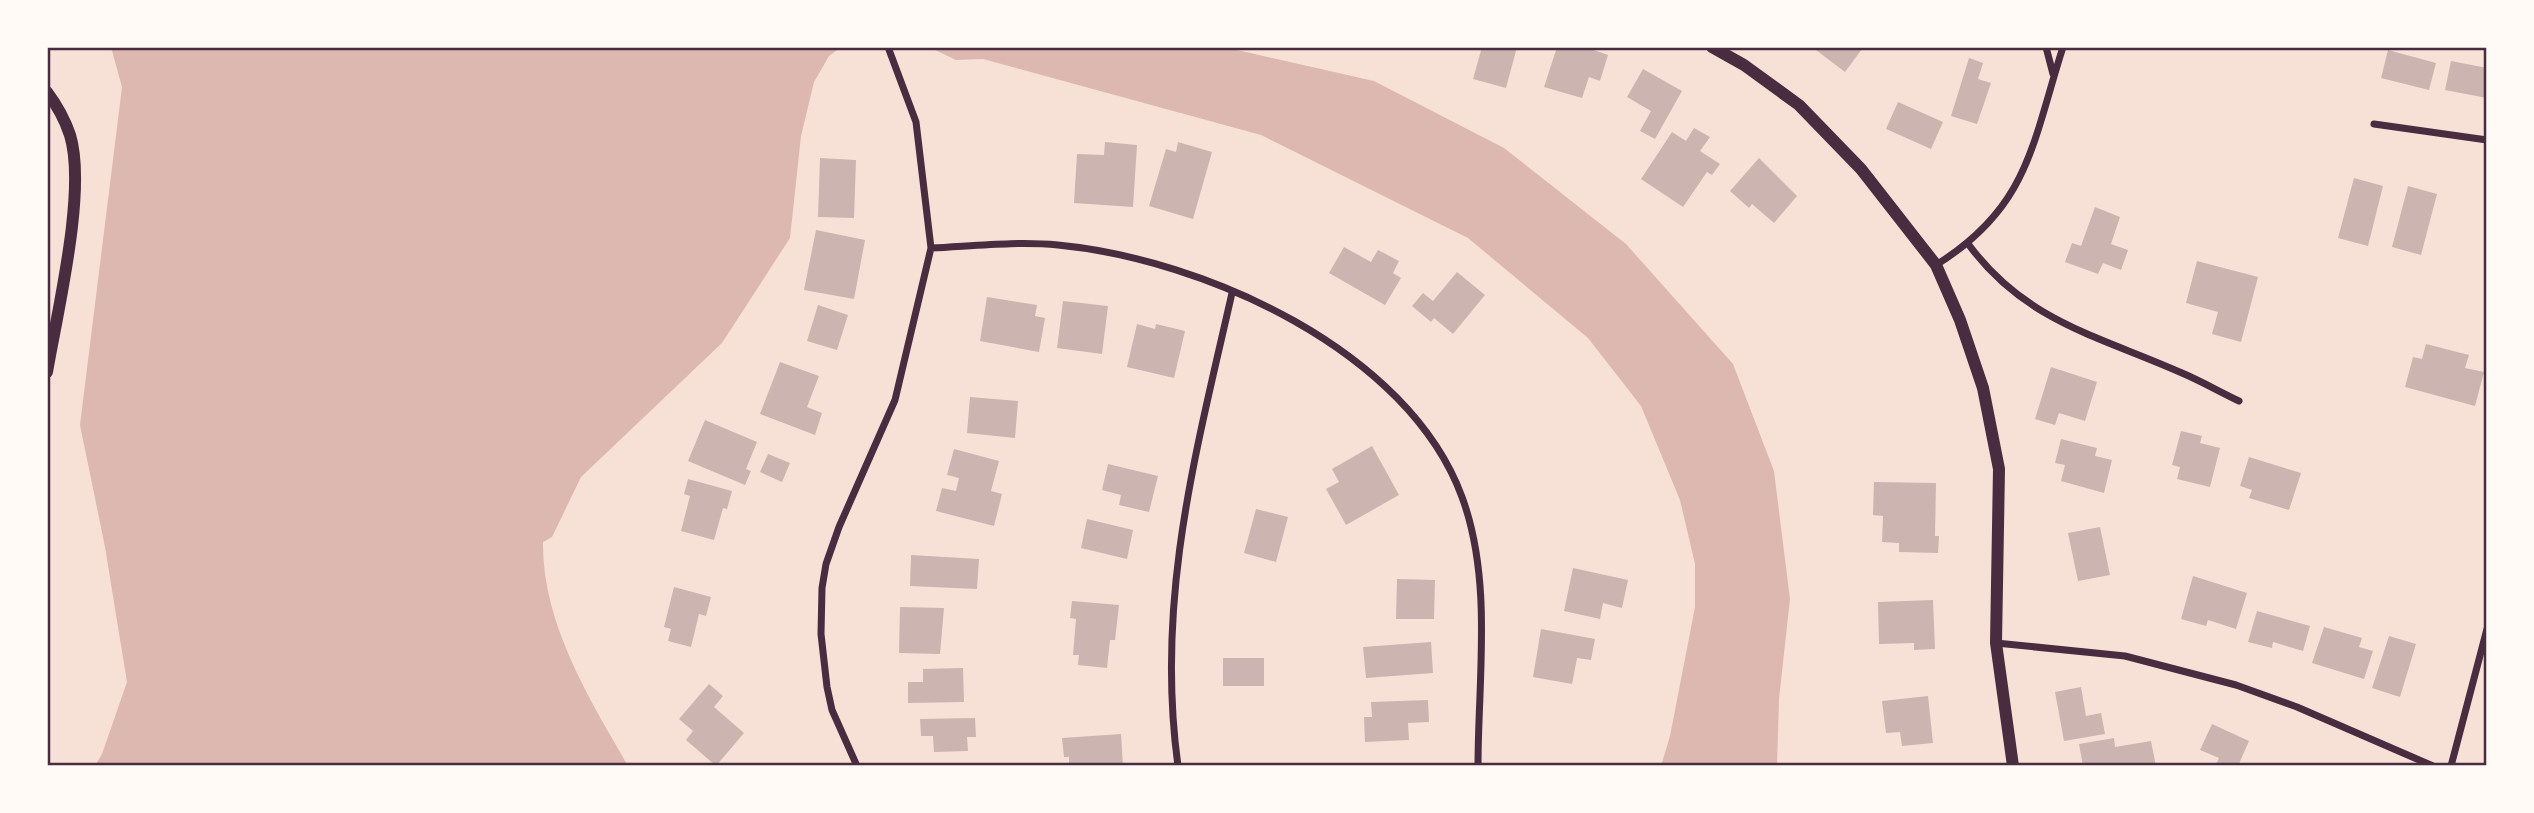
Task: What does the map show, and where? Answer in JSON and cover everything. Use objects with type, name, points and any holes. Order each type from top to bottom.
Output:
[{"type":"street","points":[[1712,47],[1744,65],[1799,105],[1861,169],[1936,265],[1971,350],[1994,436],[1999,470],[1996,643],[2013,766]]},
{"type":"street","points":[[2046,47],[2054,76]]},
{"type":"street","points":[[1936,265],[1969,245],[2015,191],[2026,165],[2063,47]]},
{"type":"street","points":[[857,766],[832,710],[827,687],[821,634],[822,588],[826,564],[839,527],[895,400],[931,248],[916,122],[907,90],[888,48]]},
{"type":"street","points":[[47,92],[70,135],[75,168],[72,218],[47,372]]},
{"type":"street","points":[[2374,124],[2487,140]]},
{"type":"street","points":[[931,248],[1056,244],[1149,260],[1233,293],[1307,328],[1356,362],[1405,405],[1452,475],[1462,499],[1477,569],[1481,643],[1478,766]]},
{"type":"street","points":[[1969,245],[1992,274],[2022,300],[2076,331],[2182,373],[2239,401]]},
{"type":"street","points":[[1178,766],[1173,704],[1172,613],[1179,537],[1233,293]]},
{"type":"street","points":[[2451,766],[2487,629]]},
{"type":"street","points":[[1996,643],[2125,656],[2236,685],[2316,715],[2433,766]]},
{"type":"shaded area","points":[[111,47],[841,47],[829,56],[814,82],[801,136],[790,238],[722,343],[581,477],[552,537],[543,542],[550,602],[559,631],[584,687],[628,766],[95,766],[102,754],[127,682],[105,547],[80,425],[122,87]]},
{"type":"shaded area","points":[[929,47],[1224,47],[1374,81],[1504,148],[1626,244],[1733,364],[1774,471],[1790,599],[1779,699],[1777,766],[1661,766],[1670,736],[1695,607],[1695,564],[1680,500],[1641,406],[1588,338],[1468,238],[1261,135],[983,59],[956,60]]},
{"type":"building","points":[[1482,47],[1517,47],[1506,88],[1473,79]]},
{"type":"building","points":[[1557,47],[1585,47],[1608,55],[1600,81],[1589,77],[1582,98],[1544,87]]},
{"type":"building","points":[[1812,47],[1860,47],[1862,49],[1845,72]]},
{"type":"building","points":[[2388,50],[2436,63],[2429,90],[2381,78]]},
{"type":"building","points":[[1969,58],[1983,63],[1978,79],[1991,83],[1977,124],[1951,116]]},
{"type":"building","points":[[2451,61],[2487,68],[2487,98],[2445,90]]},
{"type":"building","points":[[1643,69],[1682,91],[1655,139],[1640,131],[1651,111],[1627,97]]},
{"type":"building","points":[[1898,102],[1943,122],[1931,149],[1886,129]]},
{"type":"building","points":[[1694,128],[1710,137],[1700,151],[1720,164],[1712,175],[1707,172],[1683,207],[1641,179],[1672,132],[1686,141]]},
{"type":"building","points":[[1105,142],[1137,145],[1133,207],[1074,203],[1077,154],[1104,155]]},
{"type":"building","points":[[1178,142],[1212,152],[1193,219],[1149,206],[1166,149],[1176,152]]},
{"type":"building","points":[[820,158],[856,160],[854,218],[818,217]]},
{"type":"building","points":[[1759,158],[1797,196],[1774,223],[1752,204],[1749,208],[1730,191]]},
{"type":"building","points":[[2354,178],[2383,186],[2368,246],[2338,238]]},
{"type":"building","points":[[2408,186],[2437,194],[2421,255],[2392,247]]},
{"type":"building","points":[[2095,207],[2120,217],[2111,244],[2128,250],[2121,270],[2103,263],[2098,274],[2065,262],[2072,243],[2081,246]]},
{"type":"building","points":[[816,230],[865,240],[854,299],[804,290]]},
{"type":"building","points":[[1344,247],[1371,262],[1378,250],[1399,261],[1393,273],[1401,278],[1385,305],[1329,273]]},
{"type":"building","points":[[2197,261],[2258,277],[2241,342],[2212,334],[2218,312],[2186,303]]},
{"type":"building","points":[[1457,272],[1485,295],[1453,334],[1434,318],[1431,322],[1412,306],[1423,293],[1433,301]]},
{"type":"building","points":[[987,297],[1037,305],[1035,316],[1045,318],[1039,352],[980,341]]},
{"type":"building","points":[[1063,301],[1108,306],[1102,354],[1057,348]]},
{"type":"building","points":[[818,305],[848,315],[837,350],[807,341]]},
{"type":"building","points":[[1137,324],[1155,329],[1156,324],[1185,331],[1174,378],[1127,367]]},
{"type":"building","points":[[2426,344],[2469,355],[2465,368],[2484,372],[2475,406],[2405,387],[2413,357],[2422,359]]},
{"type":"building","points":[[780,362],[819,376],[807,407],[822,413],[815,435],[760,414]]},
{"type":"building","points":[[2051,367],[2097,382],[2085,421],[2059,413],[2055,425],[2035,419]]},
{"type":"building","points":[[970,397],[1018,401],[1015,438],[967,433]]},
{"type":"building","points":[[705,420],[757,442],[746,469],[751,471],[745,485],[688,461]]},
{"type":"building","points":[[2181,431],[2202,436],[2200,443],[2220,448],[2210,487],[2177,479],[2180,467],[2172,465]]},
{"type":"building","points":[[2061,439],[2097,448],[2095,456],[2112,460],[2104,493],[2061,481],[2065,465],[2055,463]]},
{"type":"building","points":[[1372,446],[1399,495],[1346,525],[1326,489],[1339,482],[1332,469]]},
{"type":"building","points":[[954,449],[999,461],[991,491],[1002,494],[994,526],[936,511],[942,488],[956,491],[959,478],[947,475]]},
{"type":"building","points":[[768,454],[790,463],[782,482],[760,472]]},
{"type":"building","points":[[2249,457],[2301,473],[2289,510],[2249,498],[2252,490],[2240,486]]},
{"type":"building","points":[[1108,464],[1158,476],[1149,512],[1119,505],[1121,495],[1102,490]]},
{"type":"building","points":[[688,479],[732,491],[727,509],[723,508],[714,540],[681,531],[690,496],[684,494]]},
{"type":"building","points":[[1874,482],[1936,483],[1935,536],[1939,536],[1938,553],[1899,552],[1899,543],[1882,542],[1883,516],[1873,515]]},
{"type":"building","points":[[1256,509],[1288,517],[1276,562],[1244,553]]},
{"type":"building","points":[[1087,519],[1133,530],[1127,559],[1081,548]]},
{"type":"building","points":[[2100,527],[2110,575],[2078,581],[2068,533]]},
{"type":"building","points":[[911,555],[979,559],[977,589],[910,586]]},
{"type":"building","points":[[1573,568],[1628,580],[1622,608],[1603,603],[1600,619],[1564,611]]},
{"type":"building","points":[[2193,576],[2247,593],[2236,629],[2208,620],[2206,626],[2181,619]]},
{"type":"building","points":[[1397,579],[1435,580],[1434,619],[1396,619]]},
{"type":"building","points":[[674,587],[711,597],[706,616],[699,614],[691,647],[668,641],[671,629],[664,627]]},
{"type":"building","points":[[1933,600],[1935,649],[1914,650],[1914,643],[1879,644],[1878,602]]},
{"type":"building","points":[[1072,601],[1119,605],[1115,640],[1110,640],[1107,668],[1078,665],[1079,655],[1073,655],[1076,619],[1070,618]]},
{"type":"building","points":[[900,607],[944,608],[940,654],[899,653]]},
{"type":"building","points":[[2257,611],[2310,626],[2303,651],[2273,642],[2272,648],[2248,642]]},
{"type":"building","points":[[2324,627],[2362,638],[2359,647],[2373,651],[2364,679],[2312,663]]},
{"type":"building","points":[[1541,629],[1595,639],[1591,660],[1577,658],[1572,684],[1533,677]]},
{"type":"building","points":[[2389,636],[2416,644],[2400,697],[2372,688]]},
{"type":"building","points":[[1431,642],[1433,673],[1366,678],[1363,647]]},
{"type":"building","points":[[1223,658],[1264,658],[1264,686],[1223,686]]},
{"type":"building","points":[[963,668],[964,702],[908,703],[908,682],[923,682],[923,669]]},
{"type":"building","points":[[709,684],[723,696],[714,707],[744,733],[716,766],[686,740],[693,731],[679,719]]},
{"type":"building","points":[[2081,687],[2086,716],[2101,713],[2105,734],[2064,741],[2055,692]]},
{"type":"building","points":[[1928,696],[1933,743],[1902,746],[1900,732],[1886,733],[1882,701]]},
{"type":"building","points":[[1428,700],[1429,722],[1408,723],[1409,740],[1365,742],[1364,717],[1372,717],[1371,702]]},
{"type":"building","points":[[975,718],[976,737],[967,737],[968,751],[934,752],[933,736],[921,736],[920,719]]},
{"type":"building","points":[[2212,724],[2249,741],[2238,766],[2215,766],[2219,758],[2200,750]]},
{"type":"building","points":[[1121,734],[1123,766],[1069,766],[1069,757],[1064,757],[1062,738]]},
{"type":"building","points":[[2114,738],[2115,747],[2151,741],[2156,766],[2083,766],[2079,744]]}]
